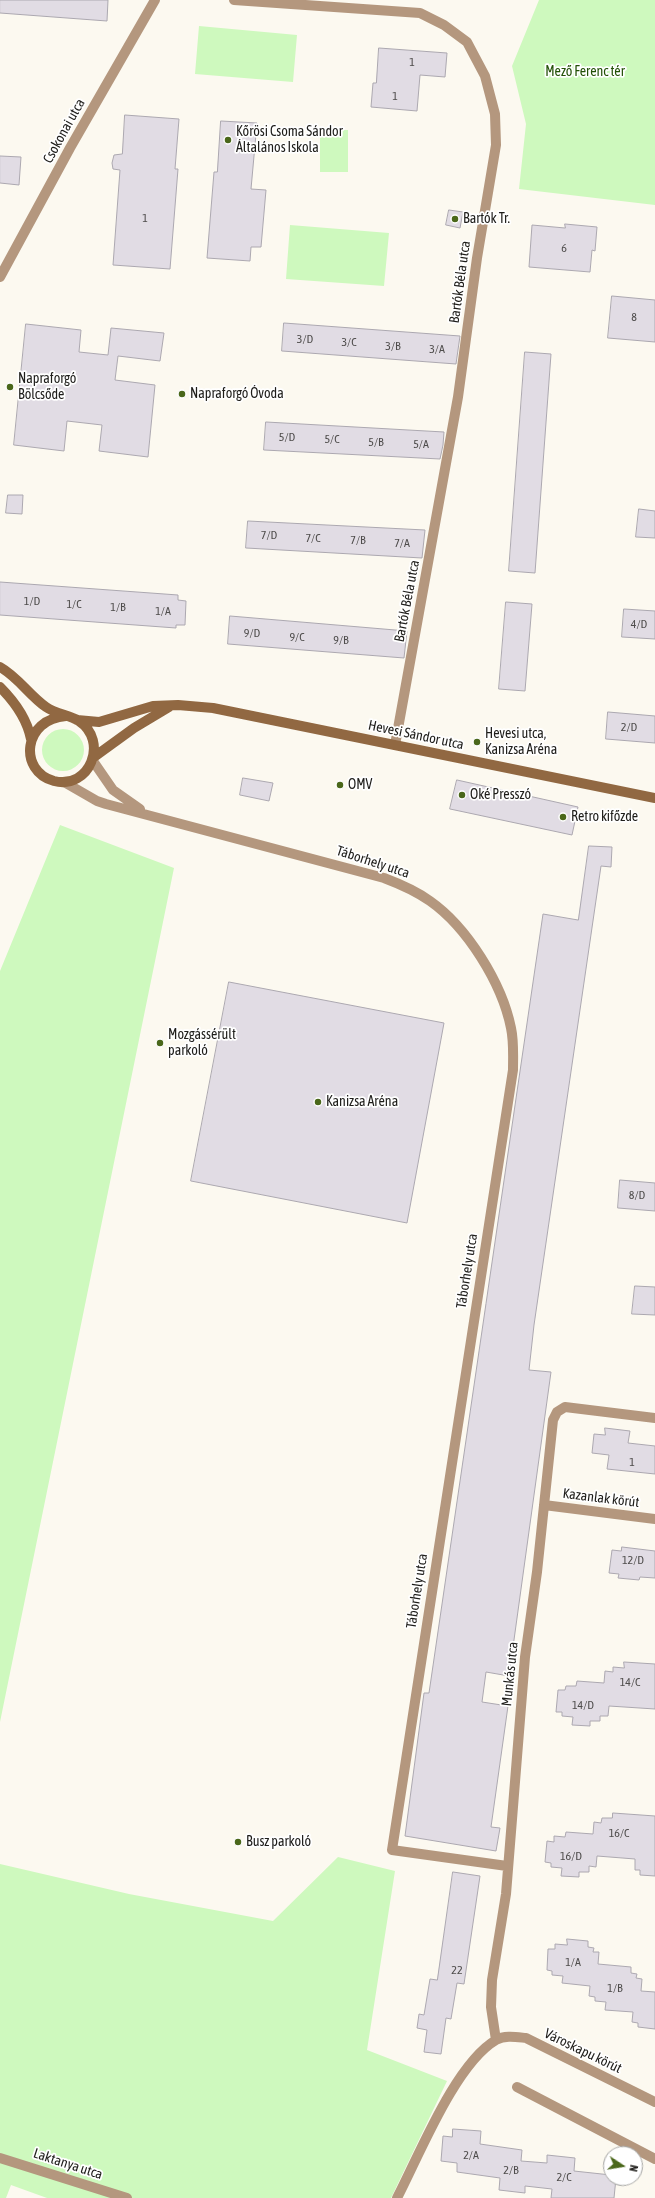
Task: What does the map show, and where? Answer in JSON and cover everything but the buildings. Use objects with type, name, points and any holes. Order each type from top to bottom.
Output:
[{"type":"main road","points":[[0,667],[21,682],[44,706],[77,720],[90,731],[95,748],[93,759]]},
{"type":"main road","points":[[0,687],[14,702],[26,721],[31,740],[30,750],[32,760],[37,769],[49,779],[64,782],[78,778],[84,773],[93,759],[134,728],[171,705]]},
{"type":"main road","name":"Hevesi Sándor utca","points":[[77,720],[99,722],[145,708],[171,705],[213,708],[655,798]]},
{"type":"main road","points":[[31,740],[36,730],[44,722],[54,717],[66,716]]},
{"type":"street","name":"Csokonai utca","points":[[0,277],[70,148],[155,0]]},
{"type":"street","name":"Bartók Béla utca","points":[[234,0],[420,13],[444,25],[467,42],[485,76],[495,114],[496,145],[477,258],[458,397],[395,746]]},
{"type":"street","name":"Táborhely utca","points":[[93,759],[113,790],[144,813]]},
{"type":"street","name":"Táborhely utca","points":[[64,782],[97,801],[384,878],[407,887],[431,902],[463,931],[496,985],[505,1006],[514,1048],[512,1070],[392,1850],[507,1866]]},
{"type":"street","name":"Munkás utca","points":[[496,2040],[490,1993],[506,1894],[507,1866],[525,1657],[553,1420],[561,1408],[583,1408],[655,1418]]},
{"type":"street","name":"Kazanlak körút","points":[[544,1505],[655,1519]]},
{"type":"street","name":"Városkapu körút","points":[[496,2040],[507,2037],[526,2038],[655,2102]]},
{"type":"street","points":[[397,2198],[459,2081],[479,2056],[496,2040]]},
{"type":"street","points":[[517,2087],[655,2159]]},
{"type":"street","name":"Laktanya utca","points":[[0,2158],[127,2198]]},
{"type":"green space","name":"Mező Ferenc tér","points":[[539,0],[655,0],[655,205],[519,189],[526,124],[512,66]]},
{"type":"green space","points":[[199,26],[297,35],[293,82],[195,74]]},
{"type":"green space","points":[[320,130],[348,130],[348,172],[320,172]]},
{"type":"green space","points":[[290,225],[389,233],[384,286],[286,279]]},
{"type":"green space","points":[[63,729],[78,735],[84,750],[78,765],[63,771],[48,765],[42,750],[48,735]]},
{"type":"green space","points":[[60,825],[174,868],[0,1722],[0,971]]},
{"type":"green space","points":[[338,1857],[395,1871],[367,2050],[447,2081],[391,2198],[47,2198],[11,2185],[6,2198],[0,2198],[0,1864],[129,1894],[273,1921]]},
{"type":"place","name":"Kőrösi Csoma Sándor Általános Iskola","points":[[228,140]]},
{"type":"place","name":"Bartók Tr.","points":[[455,219]]},
{"type":"place","name":"Napraforgó Bölcsőde","points":[[10,387]]},
{"type":"place","name":"Napraforgó Óvoda","points":[[182,394]]},
{"type":"place","name":"Hevesi utca, Kanizsa Aréna","points":[[477,742]]},
{"type":"place","name":"OMV","points":[[340,785]]},
{"type":"place","name":"Oké Presszó","points":[[462,795]]},
{"type":"place","name":"Retro kifőzde","points":[[563,817]]},
{"type":"place","name":"Mozgássérült parkoló","points":[[160,1043]]},
{"type":"place","name":"Kanizsa Aréna","points":[[318,1102]]},
{"type":"place","name":"Busz parkoló","points":[[238,1842]]}]
